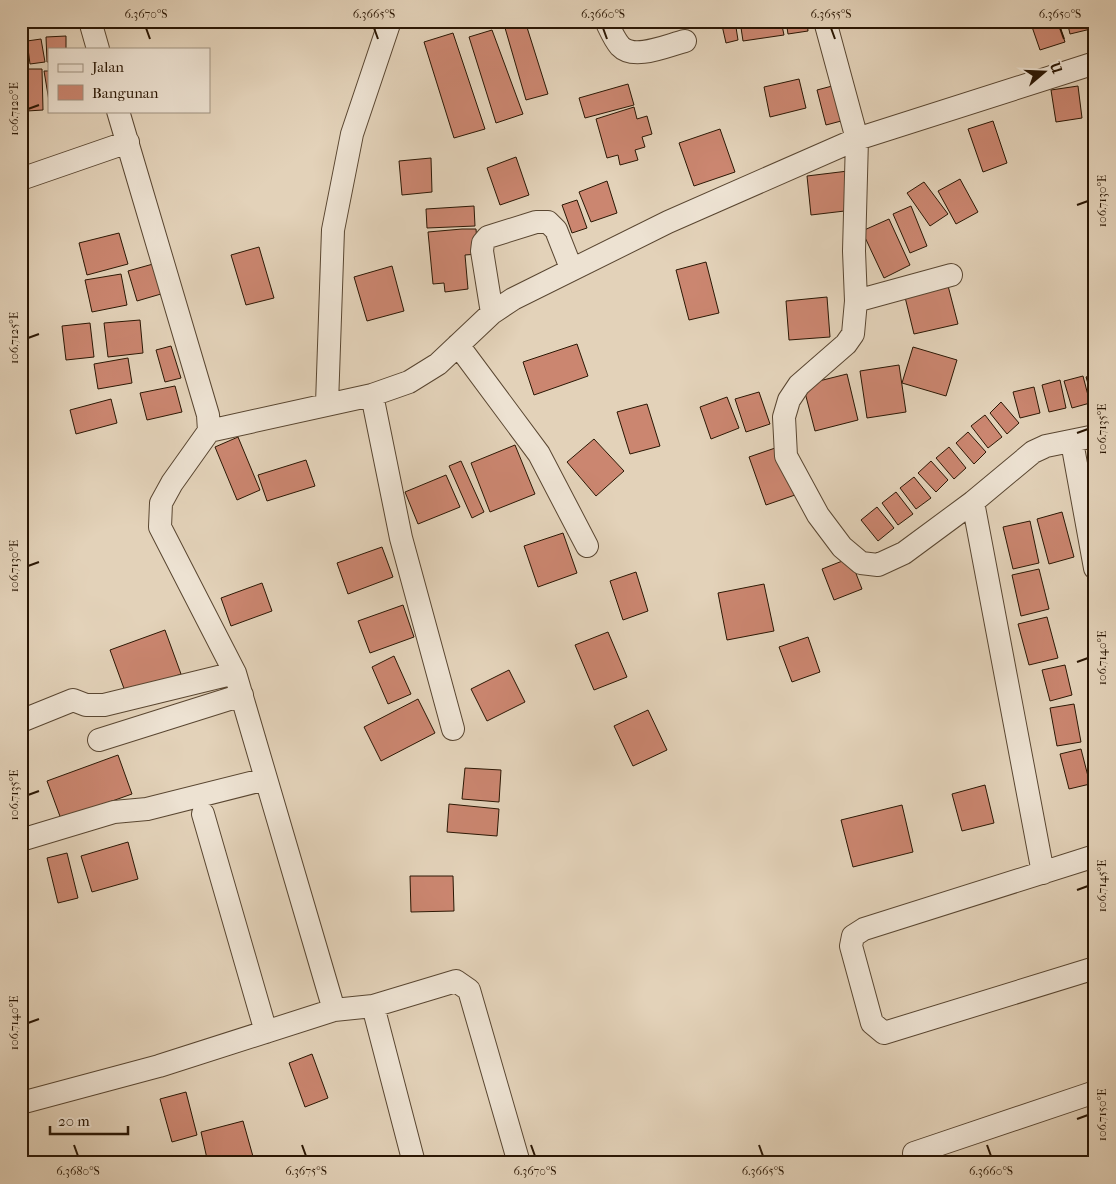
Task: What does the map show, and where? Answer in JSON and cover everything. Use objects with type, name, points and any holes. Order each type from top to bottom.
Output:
[{"type":"street","points":[[90,21],[98,48]]},
{"type":"street","points":[[327,404],[333,230],[352,134],[390,21]]},
{"type":"street","points":[[606,21],[619,45],[630,51],[640,52],[685,41]]},
{"type":"street","points":[[825,21],[857,139],[854,250],[856,301],[854,334],[846,344],[798,385],[789,400],[784,417],[786,456],[800,486],[842,547],[861,563],[878,565],[904,553],[972,502],[1033,452],[1046,446],[1095,436]]},
{"type":"street","points":[[209,431],[372,395],[424,374],[492,313],[513,298],[668,222],[857,139],[1095,63]]},
{"type":"street","points":[[118,112],[199,379],[208,415],[209,431],[172,483],[161,503],[160,527],[235,673],[334,1010]]},
{"type":"street","points":[[21,179],[128,142]]},
{"type":"street","points":[[492,313],[482,251],[483,243],[488,237],[536,222],[548,222],[556,230],[572,268]]},
{"type":"street","points":[[856,301],[951,275]]},
{"type":"street","points":[[458,345],[539,454],[586,546]]},
{"type":"street","points":[[372,395],[401,538],[453,729]]},
{"type":"street","points":[[1072,442],[1095,568]]},
{"type":"street","points":[[972,502],[1043,873]]},
{"type":"street","points":[[21,721],[73,700],[86,705],[104,705],[235,673]]},
{"type":"street","points":[[98,740],[242,695]]},
{"type":"street","points":[[21,840],[114,812],[147,809],[266,779]]},
{"type":"street","points":[[203,814],[266,1032]]},
{"type":"street","points":[[1095,856],[864,929],[853,936],[851,946],[872,1023],[884,1033],[1095,968]]},
{"type":"street","points":[[21,1102],[159,1066],[334,1010],[373,1006],[456,981],[469,990],[519,1163]]},
{"type":"street","points":[[373,1006],[414,1163]]},
{"type":"street","points":[[914,1153],[1095,1092]]},
{"type":"building","points":[[503,21],[525,21],[548,94],[526,100]]},
{"type":"building","points":[[721,21],[735,21],[738,40],[726,43]]},
{"type":"building","points":[[740,21],[781,21],[784,35],[743,41]]},
{"type":"building","points":[[786,21],[807,21],[808,31],[788,34]]},
{"type":"building","points":[[1030,21],[1058,21],[1065,42],[1040,50]]},
{"type":"building","points":[[1067,21],[1095,21],[1095,28],[1070,34]]},
{"type":"building","points":[[492,30],[523,114],[496,123],[469,37]]},
{"type":"building","points":[[453,33],[485,129],[454,138],[424,42]]},
{"type":"building","points":[[66,36],[66,48],[48,48],[48,62],[47,62],[46,37]]},
{"type":"building","points":[[41,39],[45,62],[30,64],[27,41]]},
{"type":"building","points":[[26,69],[42,69],[43,110],[27,111]]},
{"type":"building","points":[[44,71],[48,71],[48,95]]},
{"type":"building","points":[[799,79],[806,108],[770,117],[764,87]]},
{"type":"building","points":[[628,84],[634,105],[585,118],[579,98]]},
{"type":"building","points":[[836,85],[845,120],[826,125],[817,90]]},
{"type":"building","points":[[1078,86],[1082,118],[1056,122],[1051,90]]},
{"type":"building","points":[[634,107],[637,119],[647,116],[652,134],[642,137],[645,147],[635,150],[638,160],[620,165],[618,155],[607,158],[596,119]]},
{"type":"building","points":[[993,121],[1007,163],[983,172],[968,129]]},
{"type":"building","points":[[720,129],[735,172],[694,186],[679,143]]},
{"type":"building","points":[[516,157],[529,195],[500,205],[487,168]]},
{"type":"building","points":[[431,158],[432,192],[402,195],[399,161]]},
{"type":"building","points":[[848,171],[853,210],[811,215],[807,176]]},
{"type":"building","points":[[960,179],[978,212],[956,224],[938,191]]},
{"type":"building","points":[[607,181],[617,213],[591,222],[579,192]]},
{"type":"building","points":[[924,182],[948,214],[930,226],[907,193]]},
{"type":"building","points":[[577,200],[587,228],[572,233],[562,205]]},
{"type":"building","points":[[474,206],[475,226],[427,228],[426,209]]},
{"type":"building","points":[[911,206],[927,246],[910,253],[893,214]]},
{"type":"building","points":[[889,219],[910,265],[884,278],[862,231]]},
{"type":"building","points":[[476,229],[478,254],[465,255],[468,289],[445,292],[444,283],[433,284],[428,232]]},
{"type":"building","points":[[119,233],[128,264],[87,275],[79,243]]},
{"type":"building","points":[[259,247],[274,298],[246,305],[231,255]]},
{"type":"building","points":[[706,262],[719,313],[689,320],[676,270]]},
{"type":"building","points":[[153,264],[161,294],[137,301],[128,271]]},
{"type":"building","points":[[392,266],[404,311],[367,321],[354,277]]},
{"type":"building","points":[[121,274],[127,305],[92,312],[85,280]]},
{"type":"building","points":[[947,282],[958,324],[914,334],[904,293]]},
{"type":"building","points":[[827,297],[830,337],[789,340],[786,301]]},
{"type":"building","points":[[140,320],[143,353],[108,357],[104,323]]},
{"type":"building","points":[[90,323],[94,357],[66,360],[62,326]]},
{"type":"building","points":[[577,344],[588,376],[534,395],[523,362]]},
{"type":"building","points":[[171,346],[181,378],[165,382],[156,350]]},
{"type":"building","points":[[913,347],[957,360],[946,396],[902,383]]},
{"type":"building","points":[[128,358],[132,383],[98,389],[94,364]]},
{"type":"building","points":[[899,365],[906,412],[867,418],[860,371]]},
{"type":"building","points":[[847,374],[858,420],[815,431],[803,385]]},
{"type":"building","points":[[1095,374],[1095,403],[1094,404],[1086,377]]},
{"type":"building","points":[[1083,376],[1090,403],[1072,408],[1064,381]]},
{"type":"building","points":[[1060,380],[1066,408],[1049,412],[1042,385]]},
{"type":"building","points":[[175,386],[182,412],[147,420],[140,393]]},
{"type":"building","points":[[1034,387],[1040,413],[1020,418],[1013,392]]},
{"type":"building","points":[[759,392],[770,424],[746,432],[735,399]]},
{"type":"building","points":[[727,397],[739,428],[711,439],[700,407]]},
{"type":"building","points":[[111,399],[117,423],[76,434],[70,410]]},
{"type":"building","points":[[1001,402],[1019,423],[1007,434],[990,413]]},
{"type":"building","points":[[647,404],[660,446],[630,454],[617,412]]},
{"type":"building","points":[[985,415],[1002,437],[988,448],[971,426]]},
{"type":"building","points":[[968,432],[986,452],[974,464],[956,443]]},
{"type":"building","points":[[238,437],[260,490],[237,500],[215,447]]},
{"type":"building","points":[[594,439],[624,471],[596,496],[567,462]]},
{"type":"building","points":[[515,445],[535,494],[490,512],[471,463]]},
{"type":"building","points":[[781,446],[798,494],[766,505],[749,457]]},
{"type":"building","points":[[949,447],[966,468],[954,479],[936,458]]},
{"type":"building","points":[[306,460],[315,486],[267,501],[258,475]]},
{"type":"building","points":[[461,461],[484,512],[472,518],[449,466]]},
{"type":"building","points":[[931,461],[948,480],[936,492],[918,473]]},
{"type":"building","points":[[446,475],[460,507],[418,524],[405,492]]},
{"type":"building","points":[[914,477],[931,498],[916,509],[900,488]]},
{"type":"building","points":[[896,492],[913,514],[898,525],[882,503]]},
{"type":"building","points":[[877,507],[894,528],[878,541],[861,520]]},
{"type":"building","points":[[1062,512],[1074,557],[1049,564],[1037,519]]},
{"type":"building","points":[[1030,521],[1039,563],[1013,569],[1003,527]]},
{"type":"building","points":[[563,533],[577,573],[538,587],[524,546]]},
{"type":"building","points":[[382,547],[393,577],[348,594],[337,563]]},
{"type":"building","points":[[850,558],[862,589],[834,600],[822,569]]},
{"type":"building","points":[[1039,569],[1049,609],[1021,616],[1012,575]]},
{"type":"building","points":[[636,572],[648,611],[623,620],[610,581]]},
{"type":"building","points":[[262,583],[272,611],[231,626],[221,598]]},
{"type":"building","points":[[764,584],[774,631],[727,640],[718,593]]},
{"type":"building","points":[[403,605],[414,637],[370,653],[358,621]]},
{"type":"building","points":[[1047,617],[1058,658],[1029,665],[1018,624]]},
{"type":"building","points":[[165,630],[181,674],[126,694],[110,650]]},
{"type":"building","points":[[608,632],[627,677],[594,690],[575,645]]},
{"type":"building","points":[[808,637],[820,672],[792,682],[779,647]]},
{"type":"building","points":[[394,656],[411,694],[388,704],[372,667]]},
{"type":"building","points":[[1065,665],[1072,695],[1050,701],[1042,670]]},
{"type":"building","points":[[509,670],[525,702],[487,721],[471,689]]},
{"type":"building","points":[[418,699],[435,733],[381,761],[364,727]]},
{"type":"building","points":[[1074,704],[1081,742],[1057,746],[1050,708]]},
{"type":"building","points":[[648,710],[667,750],[633,766],[614,726]]},
{"type":"building","points":[[1081,749],[1090,784],[1069,789],[1060,754]]},
{"type":"building","points":[[118,755],[132,794],[61,819],[47,781]]},
{"type":"building","points":[[465,768],[501,770],[499,802],[462,799]]},
{"type":"building","points":[[985,785],[994,823],[962,831],[952,794]]},
{"type":"building","points":[[449,804],[499,809],[497,836],[447,832]]},
{"type":"building","points":[[902,805],[913,852],[853,867],[841,820]]},
{"type":"building","points":[[128,842],[138,879],[92,892],[81,856]]},
{"type":"building","points":[[67,853],[78,898],[58,903],[47,858]]},
{"type":"building","points":[[410,876],[453,876],[454,911],[411,912]]},
{"type":"building","points":[[312,1054],[328,1098],[305,1107],[289,1063]]},
{"type":"building","points":[[186,1092],[197,1135],[172,1142],[160,1099]]},
{"type":"building","points":[[243,1121],[254,1160],[245,1163],[208,1163],[201,1132]]}]
